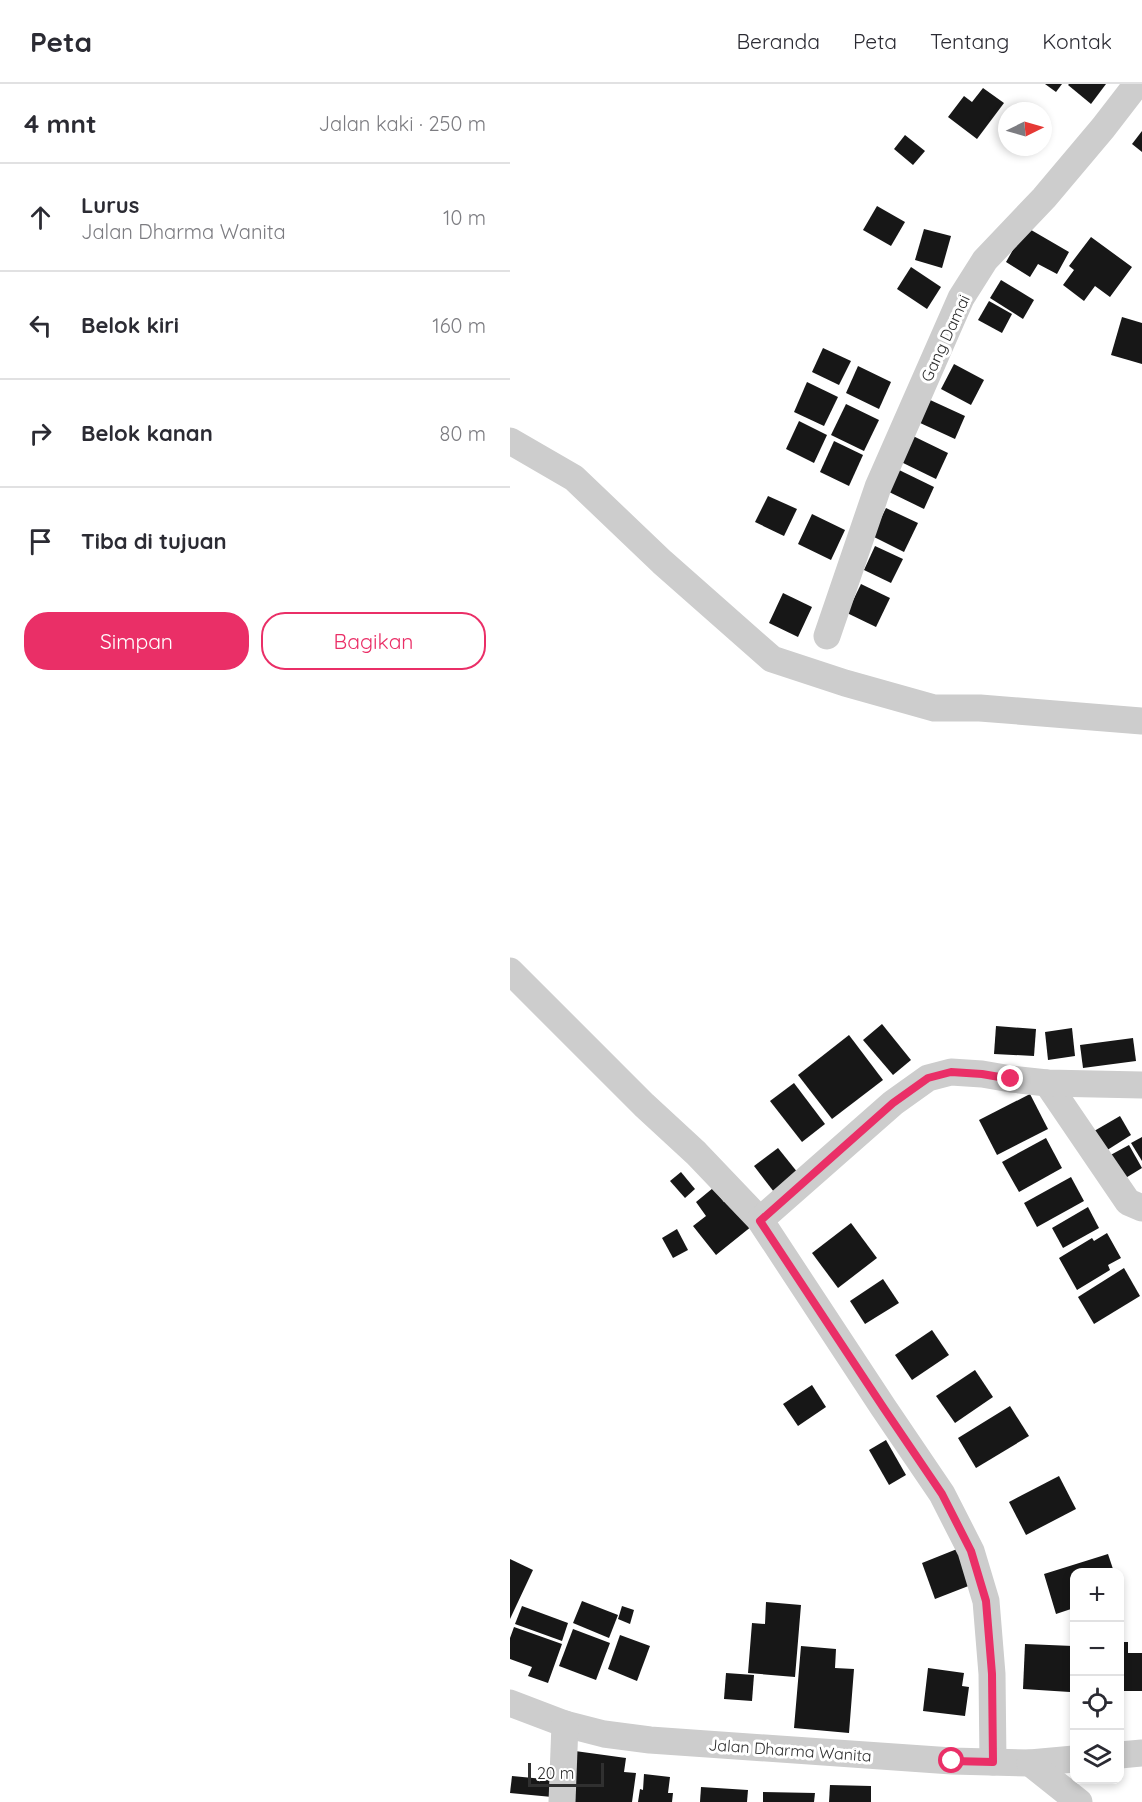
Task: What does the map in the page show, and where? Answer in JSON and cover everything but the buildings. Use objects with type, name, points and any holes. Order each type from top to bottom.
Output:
[{"type":"street","name":"Gang Damai","points":[[827,636],[878,487],[961,298],[985,260],[1044,198],[1137,84]]},
{"type":"street","points":[[510,441],[574,478],[662,562],[772,659],[845,683],[934,708],[980,708],[1142,721]]},
{"type":"street","points":[[510,971],[644,1105],[696,1153],[760,1221],[942,1494],[971,1551],[986,1601],[992,1674],[993,1762]]},
{"type":"street","points":[[760,1221],[893,1103],[928,1078],[951,1072],[1047,1083],[1142,1085]]},
{"type":"street","points":[[1047,1083],[1128,1202],[1142,1208]]},
{"type":"street","name":"Jalan Dharma Wanita","points":[[510,1703],[565,1724],[604,1734],[650,1740],[940,1760],[1030,1763],[1070,1759]]},
{"type":"street","points":[[562,1802],[565,1724]]},
{"type":"street","points":[[1124,1755],[1142,1753]]},
{"type":"street","points":[[1030,1763],[1078,1802]]},
{"type":"route","points":[[952,1761],[993,1762],[992,1674],[986,1601],[971,1551],[942,1494],[760,1221],[893,1103],[928,1078],[951,1072],[1011,1079]]}]
